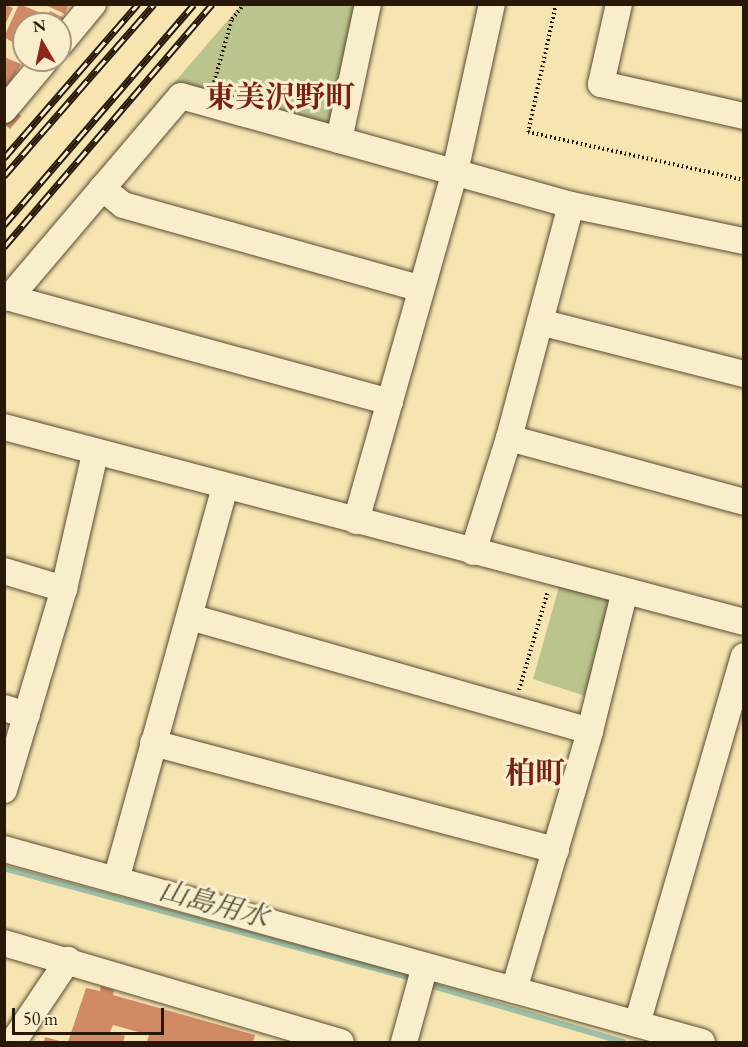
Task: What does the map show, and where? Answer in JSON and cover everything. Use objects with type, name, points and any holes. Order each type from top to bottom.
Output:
[{"type":"street","points":[[72,29],[93,4]]},
{"type":"street","points":[[339,140],[368,4]]},
{"type":"street","points":[[356,521],[455,172],[492,4]]},
{"type":"street","points":[[619,4],[601,84],[744,116]]},
{"type":"street","points":[[4,110],[36,72]]},
{"type":"street","points":[[390,402],[9,298],[181,96],[571,205],[744,241]]},
{"type":"street","points":[[102,188],[123,205],[421,289]]},
{"type":"street","points":[[473,552],[509,438],[571,205]]},
{"type":"street","points":[[540,322],[744,374]]},
{"type":"street","points":[[4,428],[95,454],[744,621]]},
{"type":"street","points":[[509,438],[744,502]]},
{"type":"street","points":[[4,790],[16,712],[64,589],[95,454]]},
{"type":"street","points":[[116,880],[225,487]]},
{"type":"street","points":[[4,572],[64,589]]},
{"type":"street","points":[[514,990],[590,731],[625,591]]},
{"type":"street","points":[[190,617],[590,731]]},
{"type":"street","points":[[637,1024],[744,656]]},
{"type":"street","points":[[153,743],[556,850]]},
{"type":"street","points":[[4,849],[702,1042]]},
{"type":"street","points":[[4,943],[68,960],[281,1035],[341,1042]]},
{"type":"street","points":[[13,1042],[68,960]]},
{"type":"street","points":[[404,1042],[425,966]]},
{"type":"path","points":[[208,103],[232,19],[244,4]]},
{"type":"path","points":[[556,4],[528,132],[744,180]]},
{"type":"path","points":[[514,709],[553,573]]},
{"type":"green space","points":[[241,5],[359,5],[334,120],[324,127],[173,84]]},
{"type":"green space","points":[[560,583],[613,598],[585,696],[533,679]]},
{"type":"building","points":[[4,4],[13,8],[4,27]]},
{"type":"building","points":[[19,4],[39,12],[15,12]]},
{"type":"building","points":[[43,4],[69,4],[66,12]]},
{"type":"building","points":[[12,19],[12,42],[4,37]]},
{"type":"building","points":[[4,57],[12,60],[12,72],[16,72],[4,92]]},
{"type":"building","points":[[16,111],[21,116],[10,129],[5,124]]},
{"type":"building","points":[[101,986],[114,990],[113,995],[255,1035],[253,1042],[154,1042],[147,1041],[149,1035],[113,1025],[110,1032],[125,1036],[123,1042],[68,1042],[86,988],[100,991]]},
{"type":"building","points":[[45,1037],[63,1042],[44,1042]]},
{"type":"waterway","name":"山島用水","points":[[7,869],[410,978]]},
{"type":"waterway","name":"山島用水","points":[[433,986],[623,1042]]},
{"type":"railway","points":[[4,158],[138,4]]},
{"type":"railway","points":[[4,176],[154,4]]},
{"type":"railway","points":[[4,225],[194,4]]},
{"type":"railway","points":[[4,247],[212,4]]},
{"type":"district","name":"東美沢野町","points":[[280,97]]},
{"type":"district","name":"柏町","points":[[535,773]]}]
